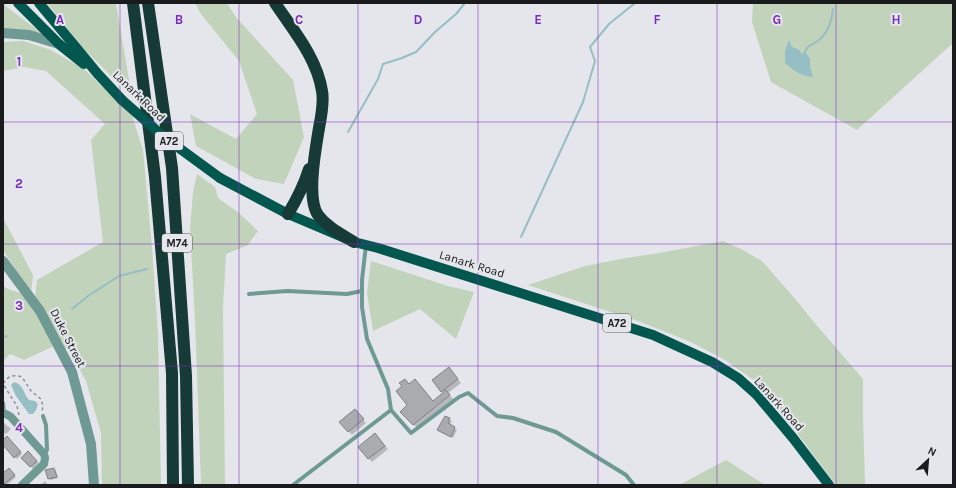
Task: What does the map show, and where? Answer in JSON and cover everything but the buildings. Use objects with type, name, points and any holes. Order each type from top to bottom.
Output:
[{"type":"highway","name":"M74","points":[[133,3],[154,177],[172,373],[173,485]]},
{"type":"highway","name":"M74","points":[[148,3],[172,168],[186,376],[188,485]]},
{"type":"highway","points":[[274,3],[304,46],[318,75],[322,93],[321,117],[315,152],[312,203],[316,213],[323,221],[334,230],[354,242]]},
{"type":"highway","points":[[288,214],[305,181],[315,152]]},
{"type":"main road","name":"Lanark Road","points":[[18,3],[59,44],[97,73]]},
{"type":"main road","name":"A72","points":[[23,3],[48,33]]},
{"type":"main road","name":"Lanark Road","points":[[39,3],[97,73],[122,100],[164,137],[220,178],[288,214],[354,242],[378,248],[646,332],[712,362],[738,378],[757,394],[829,485]]},
{"type":"street","points":[[3,33],[29,35],[59,44]]},
{"type":"street","name":"Duke Street","points":[[3,261],[40,311],[72,372],[91,444],[94,485]]},
{"type":"street","points":[[4,414],[9,416],[14,421],[46,458],[44,464],[22,485]]},
{"type":"lane","points":[[366,245],[362,307],[367,339],[388,390],[391,410],[411,433],[459,397],[468,393],[497,416],[514,418],[556,432],[626,475],[634,485]]},
{"type":"lane","points":[[250,294],[287,291],[346,294],[362,291]]},
{"type":"lane","points":[[3,403],[4,414]]},
{"type":"lane","points":[[293,485],[391,410]]},
{"type":"lane","points":[[43,416],[46,425],[47,450],[44,454]]},
{"type":"path","points":[[14,421],[19,416],[17,406],[3,384],[5,380],[10,377],[22,377],[31,391],[41,399],[43,416]]},
{"type":"green space","points":[[3,3],[8,8],[47,37],[3,30]]},
{"type":"green space","points":[[47,3],[116,3],[132,97],[85,50]]},
{"type":"green space","points":[[195,3],[227,3],[235,16],[293,80],[304,137],[284,184],[256,179],[196,146],[190,114],[236,139],[257,114],[239,61],[201,14]]},
{"type":"green space","points":[[753,3],[953,3],[953,43],[857,130],[771,82],[752,22]]},
{"type":"green space","points":[[23,41],[51,50],[85,70],[132,115],[143,150],[158,333],[161,485],[102,485],[101,433],[86,381],[69,350],[54,346],[24,360],[10,354],[3,361],[3,286],[35,298],[37,280],[103,242],[91,140],[105,124],[46,71],[24,67],[3,71],[3,42]]},
{"type":"green space","points":[[197,174],[215,187],[218,198],[239,213],[258,231],[248,245],[226,254],[223,307],[225,485],[201,485],[190,229],[193,192]]},
{"type":"green space","points":[[3,218],[33,275],[31,294],[3,250]]},
{"type":"green space","points":[[723,241],[762,261],[863,379],[865,485],[836,485],[782,413],[755,381],[725,360],[691,342],[638,321],[528,285],[585,266]]},
{"type":"green space","points":[[371,261],[448,286],[474,292],[456,339],[420,309],[373,331],[367,293]]},
{"type":"green space","points":[[726,460],[765,485],[679,485]]},
{"type":"water","points":[[789,40],[792,47],[798,49],[803,55],[806,53],[810,59],[810,67],[813,77],[798,73],[785,63],[785,51]]},
{"type":"water","points":[[14,382],[22,387],[29,400],[35,401],[38,404],[33,414],[29,414],[16,396],[11,385]]},
{"type":"waterway","points":[[348,132],[378,79],[383,64],[416,52],[435,32],[456,14],[465,3]]},
{"type":"waterway","points":[[521,237],[583,102],[595,61],[590,47],[609,24],[635,3]]},
{"type":"waterway","points":[[803,55],[808,47],[818,41],[826,32],[831,21],[833,9]]},
{"type":"waterway","points":[[72,309],[88,296],[119,276],[147,269]]},
{"type":"waterway","points":[[3,337],[7,336]]}]
